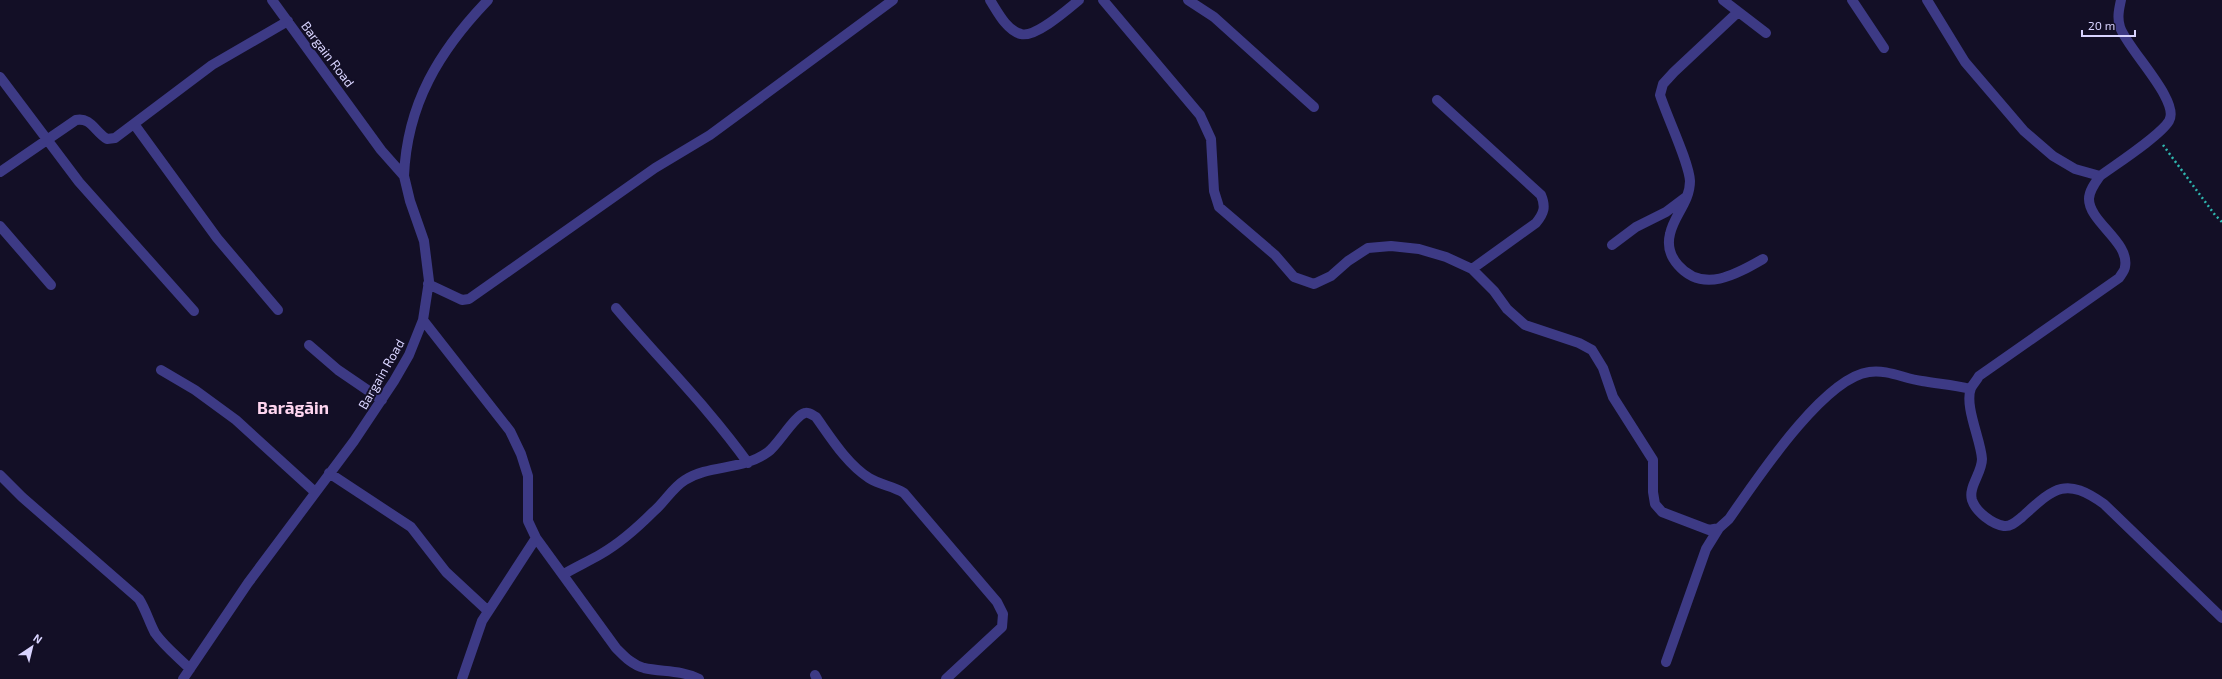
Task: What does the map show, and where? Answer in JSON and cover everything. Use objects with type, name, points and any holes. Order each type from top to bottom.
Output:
[{"type":"street","name":"Bargain Road","points":[[183,679],[248,583],[314,492],[354,441],[382,400],[409,355],[423,320],[428,284],[424,241],[410,201],[404,176],[381,150],[272,0]]},
{"type":"street","points":[[404,176],[405,149],[423,92],[434,67],[450,43],[488,0]]},
{"type":"street","points":[[428,284],[462,300],[469,299],[655,168],[710,135],[881,3],[892,0]]},
{"type":"street","points":[[990,0],[1009,27],[1020,34],[1030,35],[1075,1]]},
{"type":"street","points":[[1103,0],[1200,115],[1211,139],[1214,191],[1219,207],[1275,255],[1294,277],[1314,284],[1331,276],[1348,261],[1368,248],[1391,246],[1419,249],[1446,257],[1472,269],[1494,290],[1507,309],[1525,325],[1579,343],[1592,350],[1603,368],[1613,397],[1653,460],[1653,492],[1655,504],[1662,512],[1686,522],[1709,530],[1719,528]]},
{"type":"street","points":[[1188,0],[1214,16],[1314,107]]},
{"type":"street","points":[[1723,0],[1766,33]]},
{"type":"street","points":[[1852,0],[1884,48]]},
{"type":"street","points":[[1927,0],[1964,62],[2024,131],[2053,156],[2075,168],[2100,176]]},
{"type":"street","points":[[2121,0],[2118,13],[2120,27],[2172,109],[2170,121],[2155,135],[2100,176],[2093,186],[2089,199],[2093,211],[2124,256],[2125,267],[2119,278],[1980,376],[1970,389],[1970,406],[1980,441],[1982,461],[1971,498],[1975,508],[1993,522],[2005,526],[2016,522],[2044,497],[2060,488],[2076,488],[2092,495],[2104,504],[2222,618]]},
{"type":"street","points":[[1738,12],[1663,84],[1660,95],[1687,167],[1690,180],[1688,196],[1674,220],[1669,236],[1671,254],[1684,272],[1697,280],[1717,280],[1738,274],[1763,259]]},
{"type":"street","points":[[0,172],[46,138],[76,120],[83,118],[90,122],[100,135],[107,139],[115,138],[212,65],[288,21]]},
{"type":"street","points":[[0,77],[79,182],[194,311]]},
{"type":"street","points":[[1437,100],[1541,195],[1545,205],[1542,214],[1536,223],[1472,269]]},
{"type":"street","points":[[134,124],[213,233],[278,310]]},
{"type":"street","points":[[1612,245],[1636,227],[1666,212],[1688,196]]},
{"type":"street","points":[[0,226],[51,285]]},
{"type":"street","points":[[616,308],[665,365],[688,387],[724,430],[748,463]]},
{"type":"street","points":[[423,320],[510,431],[521,454],[528,476],[528,521],[536,538],[564,574],[616,648],[630,661],[643,667],[684,674],[699,679]]},
{"type":"street","points":[[309,346],[338,370],[382,400]]},
{"type":"street","points":[[161,370],[195,390],[236,420],[314,492]]},
{"type":"street","points":[[1666,662],[1706,549],[1719,528],[1728,519],[1791,433],[1828,396],[1851,378],[1869,372],[1890,373],[1922,381],[1952,384],[1970,389]]},
{"type":"street","points":[[564,574],[601,554],[624,538],[654,512],[677,485],[687,478],[714,470],[748,463],[769,452],[797,418],[803,413],[809,413],[816,417],[858,470],[871,479],[904,493],[997,602],[1003,614],[1002,627],[946,679]]},
{"type":"street","points":[[329,473],[411,526],[446,572],[488,611]]},
{"type":"street","points":[[0,475],[22,497],[139,599],[147,611],[151,625],[156,634],[190,669]]},
{"type":"street","points":[[462,679],[475,638],[488,611],[536,538]]},
{"type":"path","points":[[2155,135],[2215,215],[2222,222]]},
{"type":"district","name":"Barāgāin","points":[[293,407]]}]
